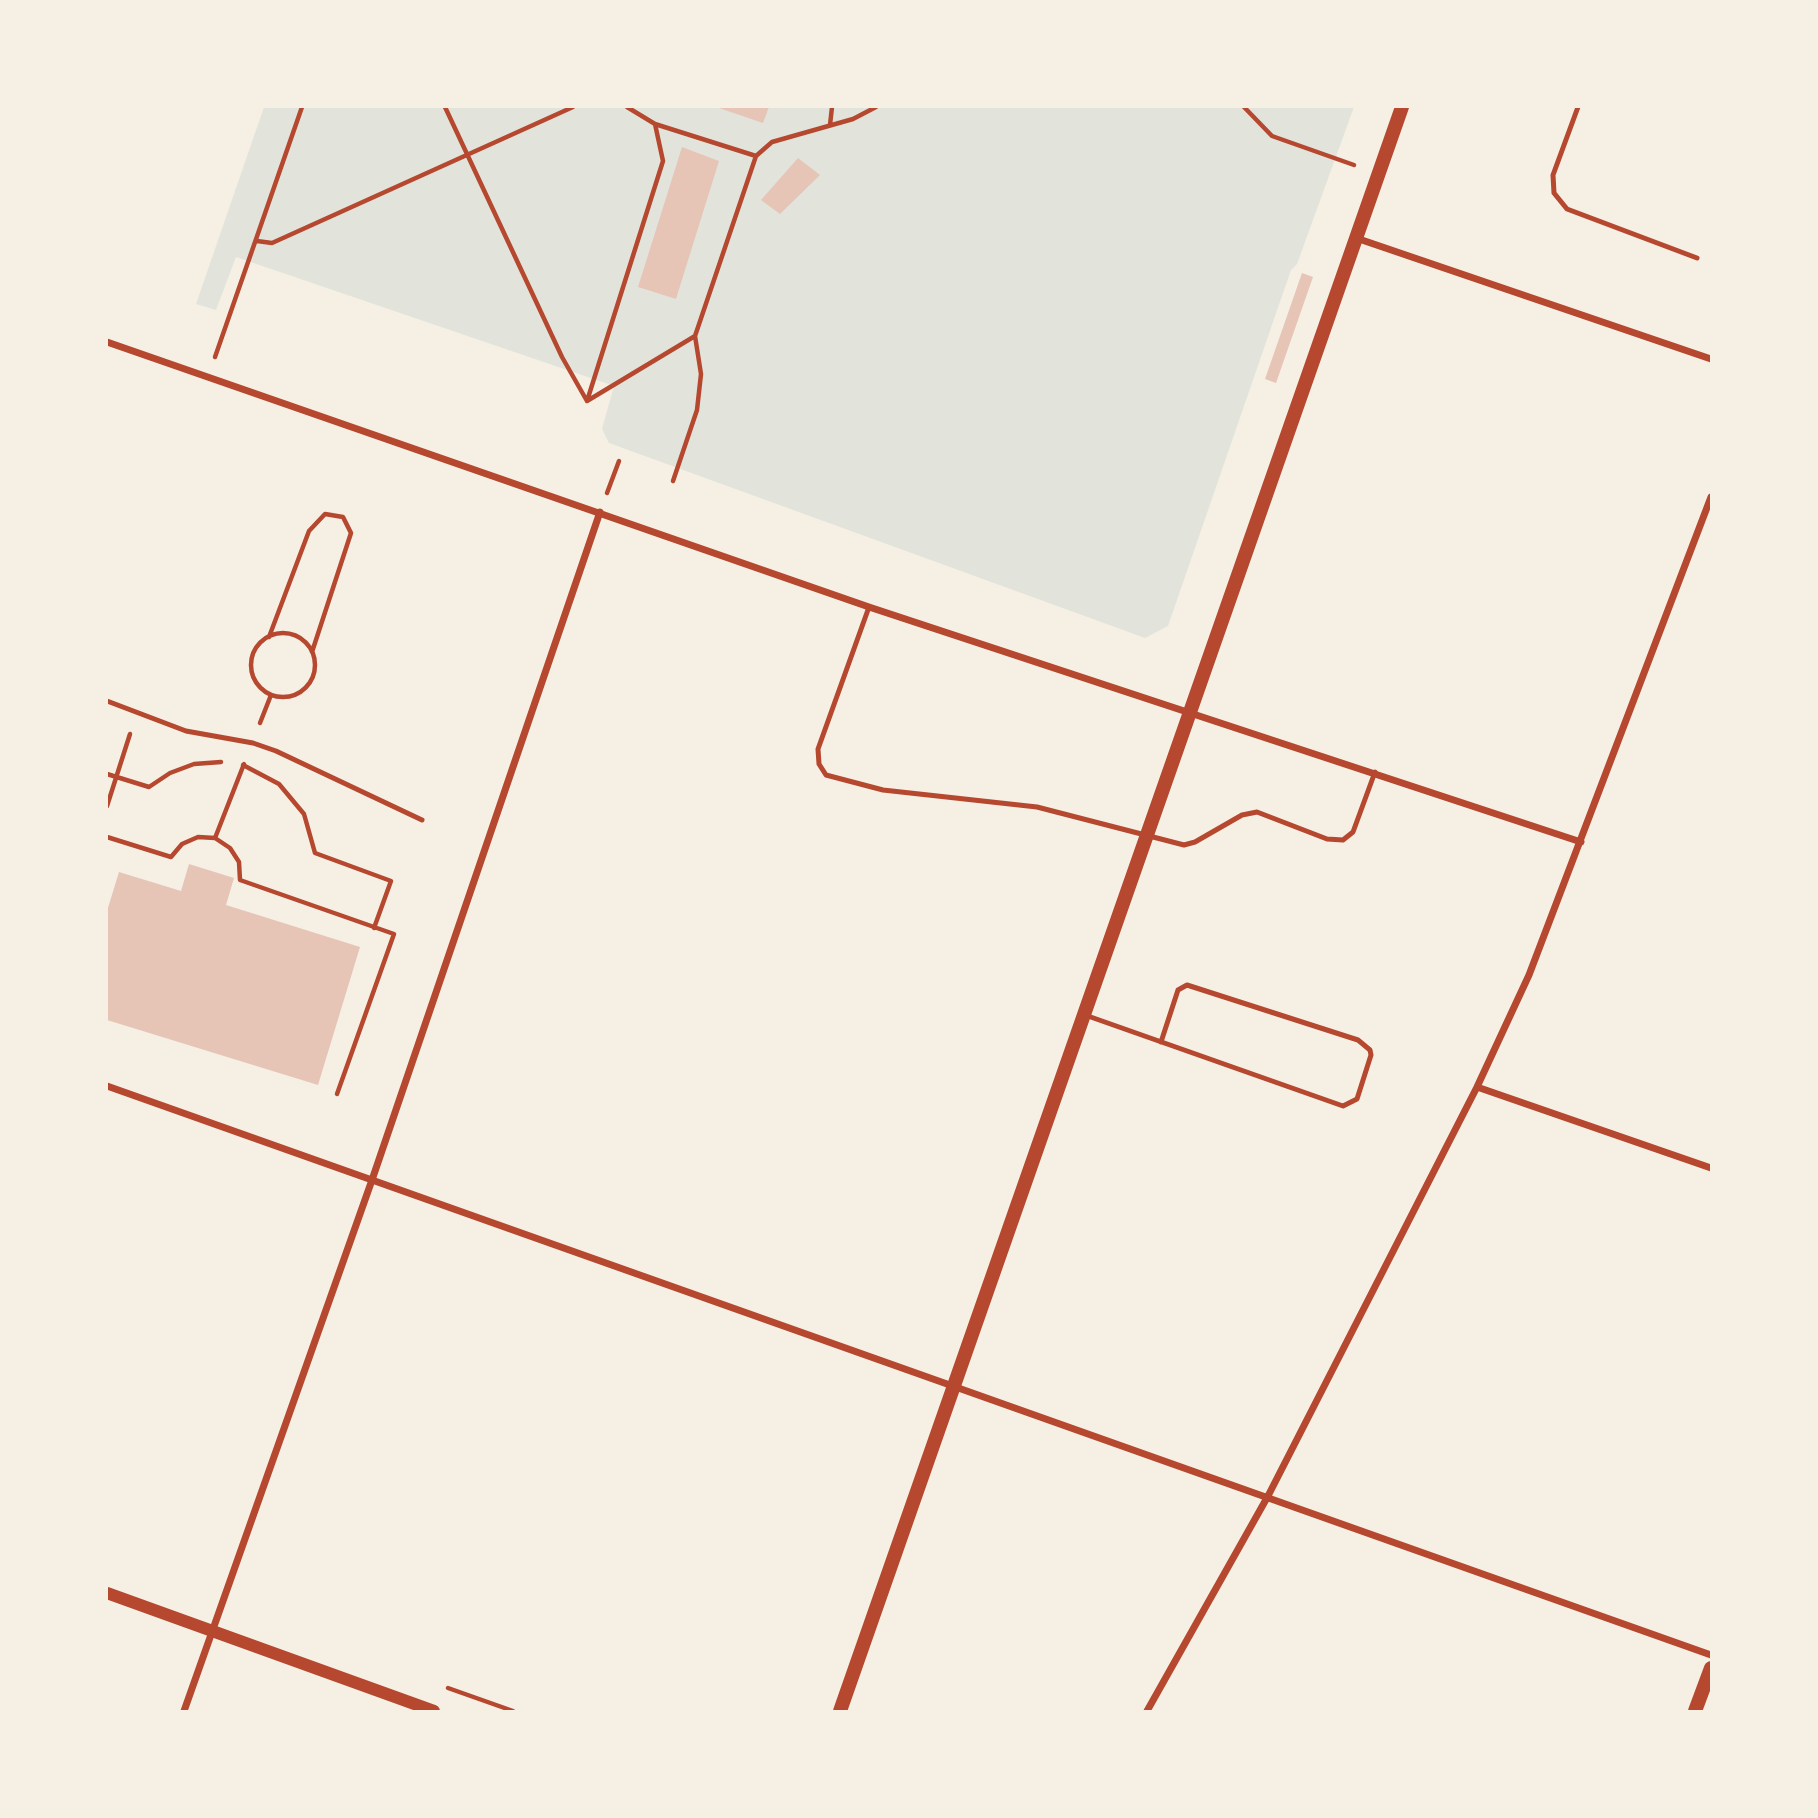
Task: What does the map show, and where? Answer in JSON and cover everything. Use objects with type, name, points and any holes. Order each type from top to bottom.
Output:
[{"type":"main road","points":[[840,1711],[1402,107]]},
{"type":"main road","points":[[1695,1711],[1711,1668]]},
{"type":"street","points":[[1355,238],[1711,359]]},
{"type":"street","points":[[107,342],[869,607],[1581,842]]},
{"type":"street","points":[[1147,1711],[1268,1496],[1478,1087],[1529,975],[1711,497]]},
{"type":"street","points":[[184,1711],[372,1180],[600,512]]},
{"type":"street","points":[[107,1086],[1711,1655]]},
{"type":"street","points":[[1478,1087],[1711,1168]]},
{"type":"street","points":[[107,1593],[434,1711]]},
{"type":"lane","points":[[1578,107],[1553,175],[1554,193],[1567,209],[1697,258]]},
{"type":"lane","points":[[869,607],[818,749],[818,764],[826,775],[883,790],[1037,807],[1184,845],[1195,842],[1242,815],[1257,812],[1327,839],[1343,840],[1353,832],[1375,772]]},
{"type":"lane","points":[[107,701],[186,731],[253,743],[276,751],[422,820]]},
{"type":"lane","points":[[1085,1015],[1161,1042],[1343,1106],[1357,1099],[1371,1055],[1366,1045],[1358,1040],[1187,985],[1178,990],[1161,1042]]},
{"type":"path","points":[[208,377],[302,107]]},
{"type":"path","points":[[445,107],[465,155],[587,401]]},
{"type":"path","points":[[257,241],[272,243],[573,107]]},
{"type":"path","points":[[627,107],[655,124],[756,156]]},
{"type":"path","points":[[830,125],[832,107]]},
{"type":"path","points":[[673,481],[697,410],[701,374],[695,336],[756,156],[772,142],[853,119],[876,107]]},
{"type":"path","points":[[1244,107],[1272,136],[1378,173]]},
{"type":"path","points":[[587,401],[663,161],[655,124]]},
{"type":"path","points":[[587,401],[695,336]]},
{"type":"path","points":[[600,512],[619,461]]},
{"type":"path","points":[[269,637],[309,531],[325,514],[343,517],[351,533],[312,652]]},
{"type":"path","points":[[278,634],[298,637],[312,652],[315,663],[310,683],[292,696],[271,695],[256,681],[252,662],[260,643],[269,637],[278,634]]},
{"type":"path","points":[[107,806],[137,712]]},
{"type":"path","points":[[107,774],[149,787],[182,768],[219,761],[243,765],[279,784],[304,814],[316,853],[391,881],[374,928]]},
{"type":"path","points":[[107,836],[171,857],[182,844],[198,838],[215,838],[230,848],[239,862],[240,880],[394,934],[337,1094]]},
{"type":"shaded area","points":[[264,107],[1354,107],[1297,264],[1291,270],[1168,626],[1145,638],[609,443],[602,429],[614,386],[236,257],[216,310],[196,304]]},
{"type":"building","points":[[716,107],[769,107],[763,123]]},
{"type":"building","points":[[682,147],[719,161],[676,299],[638,287]]},
{"type":"building","points":[[798,158],[820,175],[780,214],[761,200]]},
{"type":"building","points":[[1302,273],[1313,277],[1276,383],[1265,379]]},
{"type":"building","points":[[189,864],[234,878],[226,905],[360,947],[318,1085],[107,1020],[107,911],[119,872],[181,891]]}]
